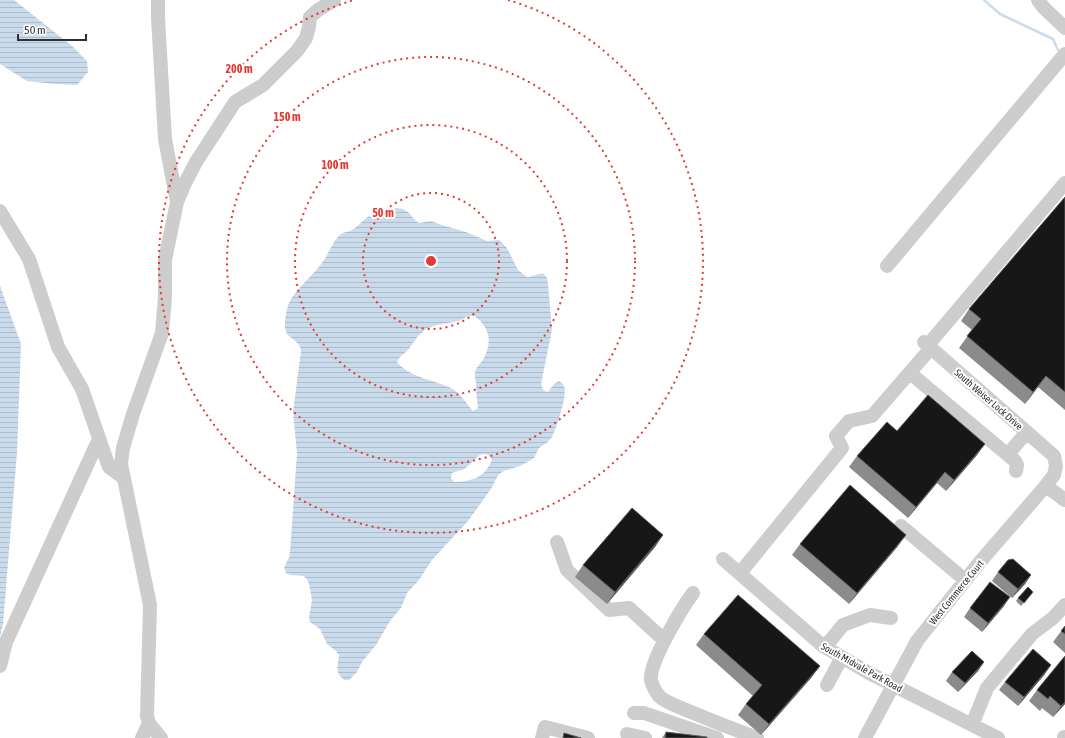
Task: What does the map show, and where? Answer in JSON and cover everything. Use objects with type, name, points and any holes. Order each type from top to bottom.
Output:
[{"type":"street","points":[[158,0],[165,139],[177,202]]},
{"type":"street","points":[[161,738],[149,723],[147,716],[150,605],[121,464],[123,448],[138,399],[162,334],[165,297],[165,260],[177,202],[196,162],[235,102],[263,84],[297,51],[306,38],[310,17],[334,0]]},
{"type":"street","points":[[1038,0],[1044,8],[1065,28]]},
{"type":"street","points":[[887,266],[1065,54]]},
{"type":"street","points":[[740,573],[842,448],[836,436],[849,421],[872,416],[910,373],[928,345],[1065,183]]},
{"type":"street","points":[[0,211],[29,259],[58,347],[82,389],[109,467],[124,478]]},
{"type":"street","name":"South Weiser Lock Drive","points":[[928,345],[1060,461]]},
{"type":"street","points":[[910,373],[1008,454],[1017,465],[1016,471]]},
{"type":"street","points":[[1008,454],[1027,432]]},
{"type":"street","points":[[0,666],[6,642],[99,439]]},
{"type":"street","name":"West Commerce Court","points":[[866,738],[917,641],[979,562],[1046,486],[1054,475],[1060,461]]},
{"type":"street","points":[[1046,486],[1065,501],[1065,505]]},
{"type":"street","points":[[901,526],[965,580]]},
{"type":"street","points":[[557,542],[567,570],[609,610],[629,608],[664,640]]},
{"type":"street","name":"South Midvale Park Road","points":[[723,558],[825,648],[869,673],[998,738]]},
{"type":"street","points":[[693,593],[686,602],[664,640],[652,670],[651,680],[655,689],[664,700],[704,718],[757,738]]},
{"type":"street","points":[[972,725],[987,688],[1032,634],[1053,618],[1065,605]]},
{"type":"street","points":[[825,648],[843,625],[870,615],[891,618]]},
{"type":"street","points":[[827,685],[842,657]]},
{"type":"street","points":[[634,713],[644,713],[717,738]]},
{"type":"street","points":[[142,738],[149,723]]},
{"type":"street","points":[[542,738],[545,727],[588,738]]},
{"type":"street","points":[[627,734],[645,738]]},
{"type":"water","points":[[0,0],[14,0],[72,46],[87,61],[88,72],[77,85],[27,81],[0,64]]},
{"type":"water","points":[[397,208],[408,212],[419,223],[431,221],[466,232],[487,241],[499,240],[507,248],[518,270],[527,277],[544,274],[547,278],[548,284],[552,330],[541,384],[543,390],[548,392],[554,384],[559,381],[563,384],[565,389],[564,400],[552,437],[548,442],[539,448],[534,458],[520,466],[499,474],[491,489],[468,521],[432,560],[419,580],[407,593],[401,608],[390,621],[376,645],[362,662],[357,672],[349,680],[344,680],[338,671],[339,655],[327,644],[320,629],[310,622],[309,617],[312,600],[307,579],[303,576],[286,573],[284,568],[290,552],[297,453],[293,412],[301,351],[297,342],[286,332],[285,321],[288,305],[291,299],[320,266],[338,236],[352,230],[369,216]],"holes":[[[468,316],[474,316],[484,325],[487,330],[489,341],[483,360],[477,367],[475,373],[478,408],[473,411],[455,390],[415,375],[397,362],[418,336],[426,329],[437,325],[459,321]],[[485,454],[490,456],[492,460],[481,475],[467,481],[454,482],[451,478],[452,473],[461,471],[479,455]]]},
{"type":"water","points":[[0,286],[21,344],[17,453],[3,624],[0,637]]},
{"type":"building","points":[[1065,197],[1065,392],[1046,376],[1033,392],[967,336],[981,319],[969,309]]},
{"type":"building","points":[[928,395],[985,444],[954,480],[945,472],[916,507],[857,456],[887,422],[897,431]]},
{"type":"building","points":[[850,485],[906,535],[857,593],[800,544]]},
{"type":"building","points":[[632,508],[663,535],[615,592],[583,565]]},
{"type":"building","points":[[1013,559],[1031,575],[1018,589],[998,572],[1008,560]]},
{"type":"building","points":[[990,582],[1010,597],[988,623],[970,608]]},
{"type":"building","points":[[1028,587],[1033,592],[1024,603],[1018,598]]},
{"type":"building","points":[[738,595],[820,666],[769,724],[746,704],[762,685],[704,634]]},
{"type":"building","points":[[1065,626],[1065,634],[1061,631]]},
{"type":"building","points":[[1033,649],[1051,665],[1024,697],[1005,682]]},
{"type":"building","points":[[972,651],[984,662],[965,683],[952,672]]},
{"type":"building","points":[[1065,656],[1065,702],[1061,706],[1050,696],[1048,699],[1037,690]]},
{"type":"building","points":[[666,732],[707,737],[707,738],[665,738]]},
{"type":"building","points":[[564,733],[581,738],[563,738]]},
{"type":"waterway","points":[[984,0],[1000,14],[1053,39],[1058,50]]}]
